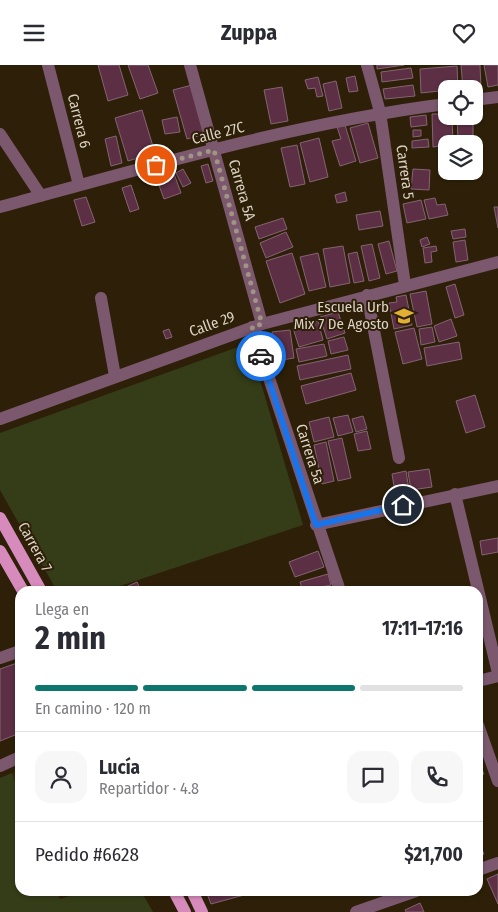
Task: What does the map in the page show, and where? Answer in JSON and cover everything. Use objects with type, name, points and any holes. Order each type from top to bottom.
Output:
[{"type":"main road","name":"Carrera 7","points":[[0,518],[38,586]]},
{"type":"main road","points":[[1,553],[20,586]]},
{"type":"main road","points":[[177,896],[185,912]]},
{"type":"main road","points":[[194,896],[202,912]]},
{"type":"street","name":"Carrera 6","points":[[48,65],[79,185]]},
{"type":"street","name":"Carrera 5A","points":[[190,65],[214,150],[257,325]]},
{"type":"street","name":"Carrera 5","points":[[367,65],[380,112],[404,285]]},
{"type":"street","points":[[483,99],[498,97]]},
{"type":"street","name":"Calle 27C","points":[[0,207],[214,150],[380,112],[438,105]]},
{"type":"street","points":[[0,134],[40,196]]},
{"type":"street","name":"Calle 29","points":[[0,419],[257,325],[404,285],[498,262]]},
{"type":"street","points":[[367,295],[399,458]]},
{"type":"street","points":[[101,298],[115,376]]},
{"type":"street","name":"Carrera 5a","points":[[257,325],[316,525],[338,586]]},
{"type":"street","points":[[316,525],[498,486]]},
{"type":"street","points":[[455,494],[477,586]]},
{"type":"street","points":[[483,612],[498,675],[483,680]]},
{"type":"street","points":[[0,658],[15,653]]},
{"type":"street","points":[[483,738],[497,775]]},
{"type":"street","points":[[0,766],[15,759]]},
{"type":"street","points":[[483,868],[498,863]]},
{"type":"street","points":[[356,912],[402,896]]},
{"type":"green space","points":[[249,343],[303,525],[120,586],[54,586],[0,490],[0,433]]},
{"type":"green space","points":[[12,773],[15,781],[15,896],[59,896],[60,899],[69,896],[144,896],[153,912],[0,912],[0,778]]},
{"type":"building","points":[[98,65],[119,65],[128,95],[108,101]]},
{"type":"building","points":[[128,65],[148,65],[158,93],[140,99]]},
{"type":"building","points":[[377,65],[404,65],[377,69]]},
{"type":"building","points":[[461,65],[480,65],[481,80],[462,80]]},
{"type":"building","points":[[484,65],[498,65],[498,85],[488,87]]},
{"type":"building","points":[[457,66],[458,80],[438,80],[438,91],[421,93],[420,69]]},
{"type":"building","points":[[411,68],[413,78],[382,82],[381,72]]},
{"type":"building","points":[[355,76],[358,91],[349,92],[346,78]]},
{"type":"building","points":[[318,77],[323,96],[317,97],[315,88],[308,89],[305,80]]},
{"type":"building","points":[[336,81],[342,108],[329,111],[323,84]]},
{"type":"building","points":[[192,85],[206,134],[187,139],[173,90]]},
{"type":"building","points":[[413,85],[415,96],[385,99],[383,89]]},
{"type":"building","points":[[282,87],[288,121],[271,124],[264,90]]},
{"type":"building","points":[[142,110],[155,153],[128,161],[115,118]]},
{"type":"building","points":[[432,114],[438,114],[438,125],[452,125],[453,135],[438,135],[438,146],[433,147]]},
{"type":"building","points":[[426,115],[427,125],[411,127],[410,117]]},
{"type":"building","points":[[177,117],[180,132],[165,134],[162,120]]},
{"type":"building","points":[[368,123],[378,158],[360,163],[350,128]]},
{"type":"building","points":[[345,125],[356,161],[340,166],[332,141],[341,139],[337,127]]},
{"type":"building","points":[[457,125],[473,125],[473,135],[458,135]]},
{"type":"building","points":[[413,130],[421,130],[421,136],[413,137]]},
{"type":"building","points":[[116,136],[122,163],[111,166],[105,139]]},
{"type":"building","points":[[319,138],[328,177],[310,182],[300,143]]},
{"type":"building","points":[[428,139],[429,147],[412,148],[412,141]]},
{"type":"building","points":[[297,145],[305,184],[290,187],[281,148]]},
{"type":"building","points":[[208,164],[213,181],[206,183],[201,166]]},
{"type":"building","points":[[183,169],[191,183],[183,187],[176,173]]},
{"type":"building","points":[[413,169],[430,170],[429,190],[411,189]]},
{"type":"building","points":[[173,171],[181,193],[164,199],[156,177]]},
{"type":"building","points":[[131,185],[139,209],[130,212],[122,188]]},
{"type":"building","points":[[345,192],[347,201],[337,203],[335,195]]},
{"type":"building","points":[[86,197],[95,222],[82,226],[74,200]]},
{"type":"building","points":[[435,198],[437,205],[445,204],[448,215],[429,219],[424,200]]},
{"type":"building","points":[[421,200],[426,219],[407,223],[403,204]]},
{"type":"building","points":[[494,207],[498,207],[498,228]]},
{"type":"building","points":[[380,211],[383,226],[359,230],[356,215]]},
{"type":"building","points":[[283,218],[287,229],[259,239],[255,227]]},
{"type":"building","points":[[465,229],[466,237],[453,239],[451,231]]},
{"type":"building","points":[[286,232],[293,247],[266,258],[260,243]]},
{"type":"building","points":[[427,237],[430,244],[422,247],[420,240]]},
{"type":"building","points":[[465,240],[468,260],[456,262],[453,242]]},
{"type":"building","points":[[389,241],[397,271],[386,274],[378,244]]},
{"type":"building","points":[[372,244],[380,278],[369,281],[361,246]]},
{"type":"building","points":[[343,246],[350,283],[330,287],[323,249]]},
{"type":"building","points":[[436,246],[437,251],[431,252],[432,262],[425,263],[423,248]]},
{"type":"building","points":[[357,252],[364,281],[354,283],[348,254]]},
{"type":"building","points":[[292,253],[305,294],[280,303],[266,261]]},
{"type":"building","points":[[318,253],[326,287],[309,291],[300,257]]},
{"type":"building","points":[[455,284],[464,315],[455,318],[446,287]]},
{"type":"building","points":[[426,291],[432,324],[417,327],[410,294]]},
{"type":"building","points":[[406,295],[412,325],[394,329],[389,303],[397,302],[396,297]]},
{"type":"building","points":[[338,312],[345,333],[327,339],[320,317]]},
{"type":"building","points":[[451,319],[457,336],[439,342],[434,326]]},
{"type":"building","points":[[318,321],[323,340],[299,347],[293,328]]},
{"type":"building","points":[[432,327],[435,342],[421,345],[419,329]]},
{"type":"building","points":[[414,328],[422,359],[403,364],[395,332]]},
{"type":"building","points":[[169,329],[172,337],[166,339],[163,331]]},
{"type":"building","points":[[290,330],[294,358],[276,361],[272,332]]},
{"type":"building","points":[[344,337],[348,350],[331,354],[328,341]]},
{"type":"building","points":[[459,342],[462,359],[427,366],[424,348]]},
{"type":"building","points":[[324,344],[327,356],[299,362],[296,349]]},
{"type":"building","points":[[348,355],[351,369],[300,380],[297,366]]},
{"type":"building","points":[[351,373],[356,390],[306,404],[301,386]]},
{"type":"building","points":[[475,395],[485,427],[466,433],[456,401]]},
{"type":"building","points":[[348,415],[353,432],[338,436],[333,418]]},
{"type":"building","points":[[363,416],[367,429],[356,432],[352,419]]},
{"type":"building","points":[[329,417],[334,437],[314,442],[309,422]]},
{"type":"building","points":[[367,431],[371,449],[358,451],[354,434]]},
{"type":"building","points":[[342,438],[351,478],[338,481],[328,441]]},
{"type":"building","points":[[326,442],[334,481],[322,484],[314,445]]},
{"type":"building","points":[[429,469],[432,487],[411,490],[408,472]]},
{"type":"building","points":[[406,471],[409,490],[395,492],[392,474]]},
{"type":"building","points":[[498,538],[498,552],[482,555],[480,541]]},
{"type":"building","points":[[318,551],[324,567],[295,577],[289,562]]},
{"type":"building","points":[[328,574],[331,585],[301,586],[300,582]]},
{"type":"building","points":[[137,582],[139,586],[128,586]]},
{"type":"building","points":[[15,664],[15,735],[0,741],[0,669]]},
{"type":"building","points":[[498,874],[498,904],[487,879]]},
{"type":"building","points":[[208,896],[241,896],[211,904]]},
{"type":"building","points":[[420,903],[424,912],[406,912],[405,910]]},
{"type":"way so far","points":[[156,165],[214,150],[262,324],[252,327],[261,356]]},
{"type":"place","name":"Escuela Urb Mix 7 De Agosto","points":[[404,316]]},
{"type":"route","points":[[261,356],[316,525],[403,505]]}]
